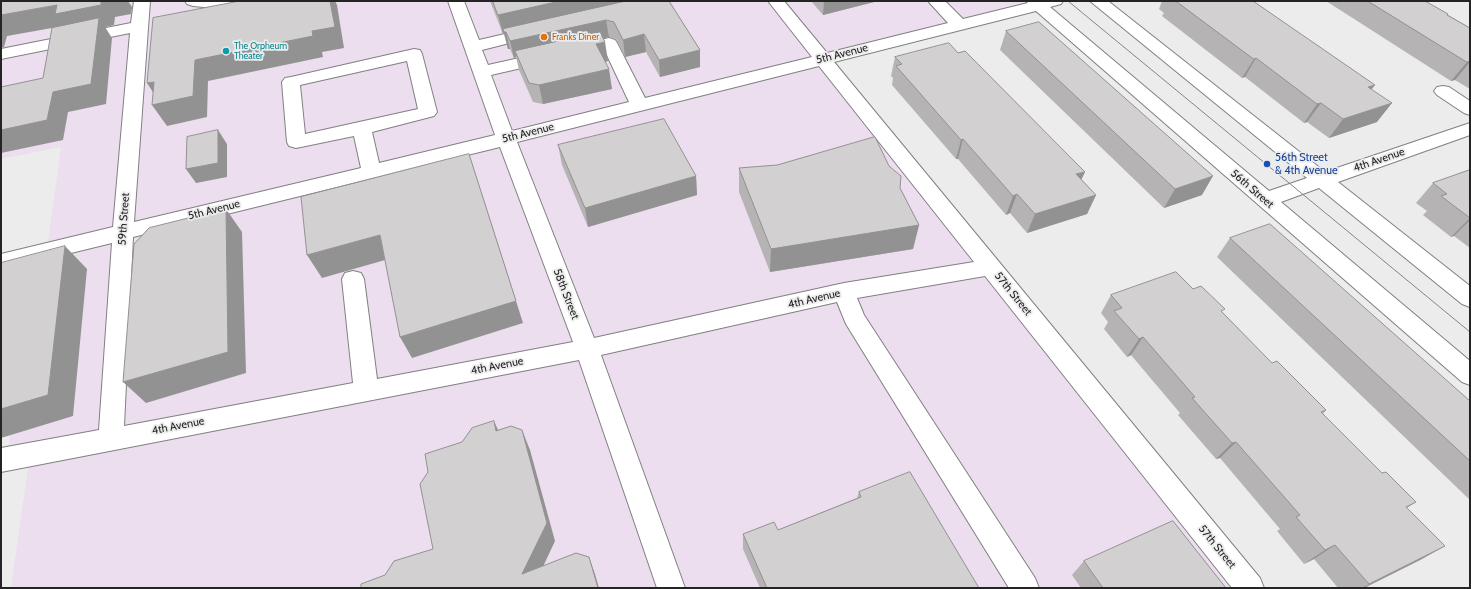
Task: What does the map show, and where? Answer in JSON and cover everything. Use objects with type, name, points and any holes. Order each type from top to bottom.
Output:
[{"type":"street","name":"59th Street","points":[[111,438],[123,232],[142,1]]},
{"type":"street","points":[[194,1],[250,6],[278,1]]},
{"type":"street","name":"58th Street","points":[[456,1],[506,139],[587,349],[671,588]]},
{"type":"street","name":"57th Street","points":[[776,1],[1250,588]]},
{"type":"street","points":[[936,1],[959,25]]},
{"type":"street","points":[[1098,1],[1323,179],[1470,298]]},
{"type":"street","name":"5th Avenue","points":[[1,262],[506,139],[959,25],[1042,2]]},
{"type":"street","name":"56th Street","points":[[1042,2],[1265,200],[1470,375]]},
{"type":"street","points":[[1,54],[139,26]]},
{"type":"street","points":[[472,46],[552,28]]},
{"type":"street","points":[[481,72],[609,43],[639,105]]},
{"type":"street","points":[[414,54],[428,112],[362,128],[296,142],[291,82],[414,54]]},
{"type":"street","points":[[1443,91],[1470,109]]},
{"type":"street","points":[[362,128],[371,172]]},
{"type":"street","name":"4th Avenue","points":[[1265,200],[1470,129]]},
{"type":"street","name":"4th Avenue","points":[[1,460],[587,349],[844,292],[991,267]]},
{"type":"street","points":[[353,279],[366,390]]},
{"type":"street","points":[[844,292],[854,318],[1025,588]]},
{"type":"shaded area","points":[[1,1],[1055,1],[823,58],[1250,588],[11,588],[31,448],[8,452],[32,254],[47,250],[61,147],[1,159]]},
{"type":"building","points":[[1,1],[101,1],[101,5],[55,14],[57,5],[1,15]]},
{"type":"building","points":[[240,1],[330,1],[335,27],[312,31],[313,36],[195,60],[193,96],[152,105],[154,82],[147,83],[153,18]]},
{"type":"building","points":[[493,1],[560,1],[498,15]]},
{"type":"building","points":[[626,1],[669,1],[700,50],[659,60],[644,34],[623,40],[614,22],[606,20],[510,41],[503,29]]},
{"type":"building","points":[[1176,1],[1253,1],[1375,85],[1368,87],[1392,103],[1343,119],[1321,103],[1317,104]]},
{"type":"building","points":[[1368,1],[1425,1],[1448,14],[1447,15],[1470,28],[1470,61],[1467,62]]},
{"type":"building","points":[[99,18],[91,84],[53,92],[47,120],[1,130],[1,87],[43,78],[52,28]]},
{"type":"building","points":[[1039,22],[1213,176],[1175,189],[1006,31]]},
{"type":"building","points":[[600,32],[605,42],[596,44],[609,69],[539,85],[529,83],[515,51]]},
{"type":"building","points":[[949,43],[958,53],[965,51],[1085,172],[1076,174],[1096,195],[1035,214],[1017,194],[1013,196],[896,66],[902,64],[895,57]]},
{"type":"building","points":[[664,119],[696,176],[585,208],[558,145]]},
{"type":"building","points":[[218,130],[218,163],[186,169],[187,137]]},
{"type":"building","points":[[875,137],[889,166],[901,176],[900,188],[919,225],[771,249],[739,168],[777,165]]},
{"type":"building","points":[[469,154],[516,301],[400,337],[380,235],[307,255],[301,197]]},
{"type":"building","points":[[1470,170],[1470,218],[1441,196],[1447,194],[1433,183]]},
{"type":"building","points":[[226,209],[228,352],[123,382],[134,244],[149,228]]},
{"type":"building","points":[[1270,224],[1470,401],[1470,461],[1230,238]]},
{"type":"building","points":[[65,246],[48,395],[1,409],[1,263]]},
{"type":"building","points":[[1176,272],[1193,289],[1201,286],[1225,309],[1221,311],[1272,363],[1277,361],[1326,410],[1321,412],[1382,473],[1386,472],[1416,502],[1406,507],[1445,546],[1369,584],[1335,545],[1325,550],[1296,517],[1300,515],[1236,442],[1232,443],[1192,398],[1195,397],[1143,337],[1139,339],[1114,311],[1122,308],[1111,295]]},
{"type":"building","points":[[494,421],[496,431],[511,426],[522,430],[547,523],[522,574],[576,553],[589,557],[598,588],[361,588],[361,584],[385,575],[394,561],[433,549],[420,484],[428,472],[425,454],[462,442],[472,428]]},
{"type":"building","points":[[910,472],[979,588],[767,588],[743,534],[774,522],[778,530],[861,497],[859,492]]},
{"type":"building","points":[[1173,521],[1226,588],[1103,588],[1084,561]]},
{"type":"tram line","points":[[1068,1],[1470,332]]},
{"type":"place","name":"Franks Diner","points":[[544,37]]},
{"type":"place","name":"The Orpheum Theater","points":[[226,51]]},
{"type":"place","name":"56th Street & 4th Avenue","points":[[1267,164]]}]
